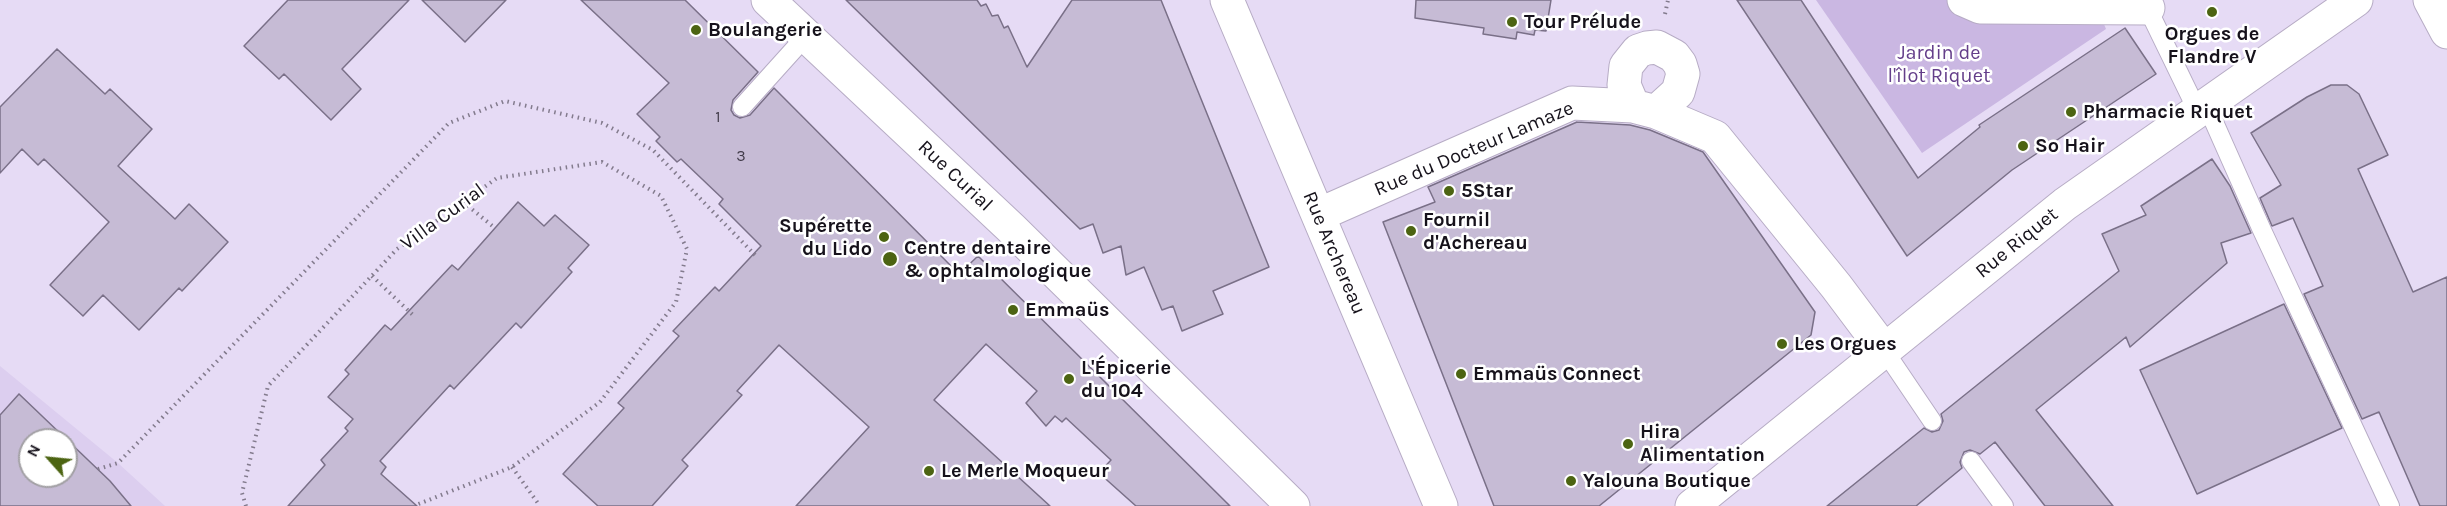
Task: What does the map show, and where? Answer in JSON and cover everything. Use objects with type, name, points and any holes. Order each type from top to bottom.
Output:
[{"type":"street","name":"Rue Curial","points":[[768,0],[1023,240],[1293,506]]},
{"type":"street","name":"Rue Archereau","points":[[1227,0],[1441,506]]},
{"type":"street","points":[[1964,0],[1980,8],[2146,4]]},
{"type":"street","name":"Rue Riquet","points":[[1698,504],[1884,350],[2066,204],[2356,0]]},
{"type":"street","points":[[2430,0],[2447,33]]},
{"type":"street","name":"Rue du Docteur Lamaze","points":[[1318,215],[1572,103],[1645,109],[1715,137],[1836,286],[1870,335],[1884,350]]},
{"type":"lane","points":[[2146,4],[2202,107],[2261,228],[2390,506]]},
{"type":"lane","points":[[741,107],[806,36]]},
{"type":"lane","points":[[1884,350],[1932,421]]},
{"type":"lane","points":[[1971,461],[2004,506]]},
{"type":"path","points":[[98,469],[118,463],[449,123],[505,101],[602,123],[653,150],[755,255]]},
{"type":"path","name":"Villa Curial","points":[[246,506],[242,493],[268,386],[397,249],[497,178],[602,162],[661,196],[687,249],[676,302],[600,402],[512,468],[416,505]]},
{"type":"path","points":[[464,202],[495,228]]},
{"type":"path","points":[[372,276],[414,316]]},
{"type":"path","points":[[512,468],[540,506]]},
{"type":"shaded area","points":[[0,366],[75,428],[18,428],[18,488],[78,488],[78,430],[165,506],[0,506]]},
{"type":"green space","name":"Jardin de l'îlot Riquet","points":[[1816,0],[2094,0],[2106,29],[1922,153]]},
{"type":"building","points":[[288,0],[409,0],[342,69],[361,89],[331,120],[284,74],[279,79],[244,46]]},
{"type":"building","points":[[422,0],[506,0],[465,42]]},
{"type":"building","points":[[581,0],[685,0],[758,72],[733,100],[731,110],[734,115],[740,118],[750,115],[774,88],[959,274],[978,256],[1230,506],[1136,506],[1099,473],[1111,460],[1066,418],[1062,422],[1055,416],[1046,426],[1026,403],[1037,391],[986,344],[934,400],[1050,506],[796,506],[869,427],[779,345],[737,391],[742,395],[682,460],[688,466],[652,506],[598,506],[563,474],[624,408],[618,403],[679,336],[673,331],[715,287],[719,291],[761,246],[719,204],[723,199],[681,159],[677,162],[656,141],[660,137],[637,114],[669,83]]},
{"type":"building","points":[[846,0],[977,0],[981,6],[986,4],[992,16],[998,15],[1004,28],[1008,26],[1027,67],[1072,0],[1161,0],[1269,267],[1213,291],[1223,314],[1182,331],[1173,306],[1162,310],[1144,267],[1126,275],[1121,246],[1103,253],[1093,224],[1080,229]]},
{"type":"building","name":"Tour Prélude","points":[[1416,0],[1551,0],[1546,31],[1535,30],[1534,35],[1517,32],[1516,39],[1483,34],[1484,28],[1415,18]]},
{"type":"building","points":[[1737,0],[1801,0],[1918,178],[1980,127],[1979,125],[2125,28],[2156,74],[2012,170],[1907,256]]},
{"type":"building","points":[[57,49],[105,94],[110,89],[152,129],[118,166],[175,219],[189,204],[228,242],[182,291],[179,288],[139,330],[103,295],[83,316],[50,285],[109,222],[44,159],[38,165],[22,149],[0,173],[0,107]]},
{"type":"building","points":[[2331,85],[2347,85],[2359,94],[2388,155],[2358,169],[2413,292],[2447,277],[2447,506],[2420,506],[2379,412],[2362,419],[2304,294],[2323,286],[2293,218],[2272,226],[2260,198],[2281,185],[2251,133],[2307,97]]},
{"type":"building","points":[[1577,122],[1630,125],[1650,130],[1703,152],[1815,312],[1811,335],[1599,506],[1494,506],[1383,222],[1435,202],[1428,187]]},
{"type":"building","points":[[2212,159],[2230,186],[2251,233],[2221,243],[2227,263],[2130,347],[2126,337],[2036,410],[2113,506],[2045,506],[1995,442],[1980,454],[1970,450],[1964,452],[1960,462],[1962,468],[1916,506],[1827,506],[1924,428],[1932,432],[1939,430],[1943,421],[1941,414],[2119,271],[2102,234],[2146,215],[2141,206]]},
{"type":"building","points":[[518,202],[544,226],[555,215],[589,245],[568,268],[572,272],[521,328],[516,323],[454,389],[450,385],[380,461],[386,467],[381,474],[417,506],[288,506],[325,465],[321,460],[348,431],[345,428],[353,419],[328,397],[349,374],[345,370],[385,325],[391,330],[452,265],[458,270]]},
{"type":"building","points":[[2284,304],[2342,428],[2197,494],[2140,370]]},
{"type":"building","points":[[19,394],[55,428],[18,428],[18,488],[78,488],[78,450],[110,481],[131,506],[0,506],[0,415]]},
{"type":"place","name":"Orgues de Flandre V","points":[[2212,12]]},
{"type":"place","name":"Tour Prélude","points":[[1512,22]]},
{"type":"place","name":"Boulangerie","points":[[696,30]]},
{"type":"place","name":"Pharmacie Riquet","points":[[2071,112]]},
{"type":"place","name":"So Hair","points":[[2023,146]]},
{"type":"place","name":"5Star","points":[[1449,191]]},
{"type":"place","name":"Fournil d'Achereau","points":[[1411,231]]},
{"type":"place","name":"Supérette du Lido","points":[[884,237]]},
{"type":"place","name":"Centre dentaire & ophtalmologique","points":[[890,259]]},
{"type":"place","name":"Emmaüs","points":[[1013,310]]},
{"type":"place","name":"Les Orgues","points":[[1782,344]]},
{"type":"place","name":"Emmaüs Connect","points":[[1461,374]]},
{"type":"place","name":"L'Épicerie du 104","points":[[1069,379]]},
{"type":"place","name":"Hira Alimentation","points":[[1628,444]]},
{"type":"place","name":"Le Merle Moqueur","points":[[929,471]]},
{"type":"place","name":"Yalouna Boutique","points":[[1571,481]]}]
